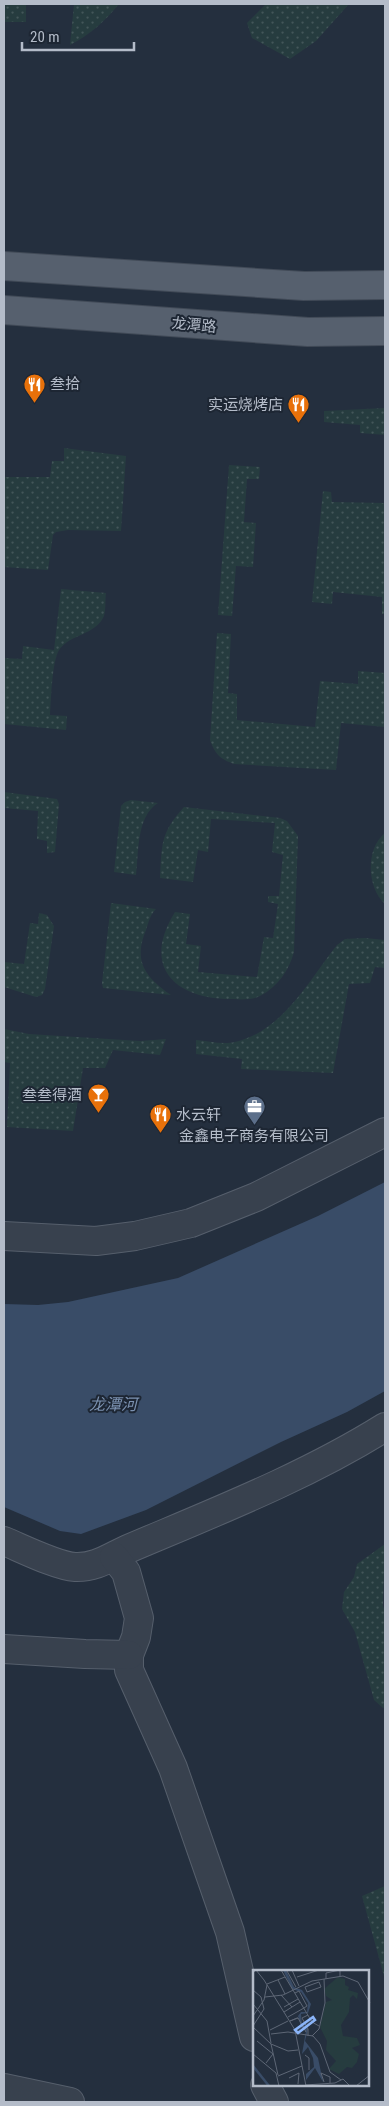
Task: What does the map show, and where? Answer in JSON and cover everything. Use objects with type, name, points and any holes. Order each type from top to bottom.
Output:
[{"type":"main road","points":[[4,266],[304,286],[385,285]]},
{"type":"main road","name":"龙潭路","points":[[4,310],[308,332],[385,331]]},
{"type":"street","points":[[4,1236],[96,1241],[135,1236],[191,1223],[256,1197],[385,1132]]},
{"type":"street","points":[[4,1541],[74,1567],[96,1564],[192,1523],[282,1481],[385,1427]]},
{"type":"street","points":[[114,1557],[126,1572],[139,1618],[136,1637],[128,1655],[129,1670],[173,1768],[230,1932],[253,2033]]},
{"type":"street","points":[[4,1649],[128,1655]]},
{"type":"street","points":[[266,2086],[274,2102]]},
{"type":"street","points":[[4,2088],[70,2102]]},
{"type":"green space","points":[[4,4],[26,4],[26,22],[4,22]]},
{"type":"green space","points":[[74,4],[119,4],[97,27],[70,45]]},
{"type":"green space","points":[[266,4],[349,4],[316,41],[290,59],[252,38],[247,23]]},
{"type":"green space","points":[[385,408],[385,435],[360,433],[360,425],[324,422],[324,411]]},
{"type":"green space","points":[[64,448],[126,456],[121,531],[68,530],[56,532],[53,535],[48,570],[4,567],[4,477],[50,477],[52,461],[64,461]]},
{"type":"green space","points":[[229,465],[260,467],[259,479],[247,479],[244,522],[256,523],[253,567],[236,566],[232,616],[218,615]]},
{"type":"green space","points":[[323,491],[331,492],[332,502],[384,503],[385,497],[385,614],[382,614],[382,597],[333,592],[332,604],[312,602]]},
{"type":"green space","points":[[61,589],[106,593],[105,614],[100,622],[89,631],[64,645],[57,655],[52,681],[50,715],[67,716],[66,730],[4,724],[4,658],[22,659],[23,646],[54,650]]},
{"type":"green space","points":[[217,633],[231,634],[228,693],[237,694],[237,720],[315,727],[320,681],[358,684],[358,671],[385,673],[385,727],[341,723],[336,770],[234,764],[225,760],[216,752],[210,740]]},
{"type":"green space","points":[[4,792],[57,799],[59,804],[55,852],[47,853],[47,841],[37,839],[38,811],[4,808]]},
{"type":"green space","points":[[131,800],[158,803],[151,809],[142,826],[138,846],[136,875],[114,872],[121,806]]},
{"type":"green space","points":[[184,807],[280,818],[287,821],[298,836],[294,952],[286,971],[277,983],[256,998],[226,999],[206,997],[190,992],[177,984],[168,974],[162,961],[162,947],[166,930],[175,912],[190,914],[186,944],[201,946],[198,972],[257,977],[264,937],[273,938],[278,904],[268,902],[268,896],[279,896],[283,855],[272,852],[275,823],[211,819],[208,852],[198,850],[193,882],[160,878],[162,848],[166,832]]},
{"type":"green space","points":[[385,833],[385,904],[379,897],[372,879],[371,858],[379,840]]},
{"type":"green space","points":[[111,903],[156,909],[150,918],[142,941],[141,959],[148,975],[171,995],[103,988]]},
{"type":"green space","points":[[39,913],[47,915],[54,926],[45,989],[42,995],[36,997],[4,987],[4,962],[24,964],[30,923],[38,924]]},
{"type":"green space","points":[[345,939],[385,940],[385,968],[375,967],[370,983],[349,984],[333,1073],[241,1069],[242,1059],[196,1054],[196,1040],[230,1043],[252,1036],[267,1027],[294,1002],[337,945]]},
{"type":"green space","points":[[4,1029],[29,1034],[140,1041],[166,1039],[160,1055],[113,1050],[105,1068],[83,1068],[73,1131],[7,1127],[10,1063],[4,1062]]},
{"type":"green space","points":[[385,1544],[383,1606],[385,1611],[385,1707],[383,1708],[374,1700],[355,1632],[342,1609],[344,1592],[354,1577],[357,1564]]},
{"type":"green space","points":[[385,1886],[385,1980],[362,1896]]},
{"type":"water","name":"龙潭河","points":[[385,1182],[385,1391],[347,1412],[281,1442],[146,1510],[81,1534],[60,1531],[4,1507],[4,1304],[38,1305],[68,1302],[178,1278],[318,1216]]},
{"type":"place","name":"叁拾","points":[[34,403]]},
{"type":"place","name":"实运烧烤店","points":[[299,424]]},
{"type":"place","name":"叁叁得酒","points":[[98,1114]]},
{"type":"place","name":"金鑫电子商务有限公司","points":[[254,1126]]},
{"type":"place","name":"水云轩","points":[[160,1134]]}]
